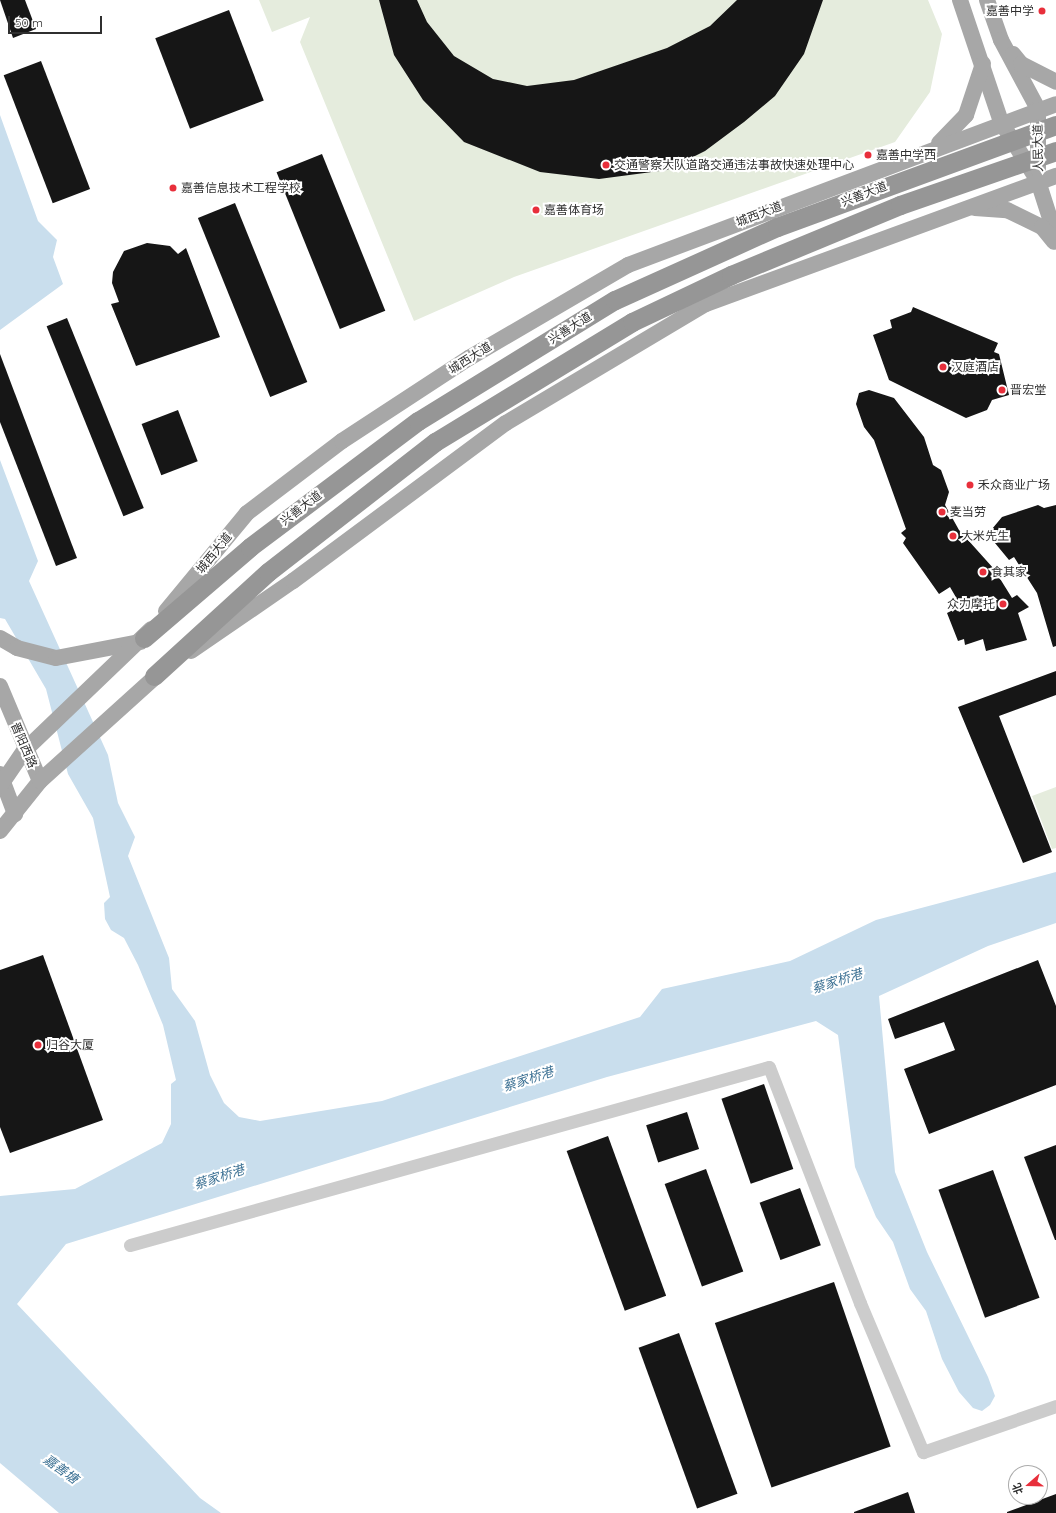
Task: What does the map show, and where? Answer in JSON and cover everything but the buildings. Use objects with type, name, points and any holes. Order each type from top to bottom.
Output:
[{"type":"highway","name":"兴善大道","points":[[143,640],[250,547],[418,421],[615,300],[777,227],[1056,125]]},
{"type":"highway","name":"兴善大道","points":[[154,676],[268,572],[435,442],[632,322],[731,276],[900,205],[1056,151]]},
{"type":"main road","name":"人民大道","points":[[960,0],[983,63],[1001,122],[1038,181]]},
{"type":"main road","name":"人民大道","points":[[987,0],[1001,40],[1038,109],[1038,181]]},
{"type":"main road","points":[[1001,40],[1022,64],[1056,82]]},
{"type":"main road","points":[[925,152],[948,136],[966,114],[983,63]]},
{"type":"main road","name":"城西大道","points":[[1,780],[24,751],[143,640],[247,513],[342,441],[469,358],[628,265],[1001,122],[1056,104]]},
{"type":"main road","points":[[0,831],[40,781],[154,676],[293,581],[506,423],[706,304],[1038,181],[1056,176]]},
{"type":"main road","points":[[1038,181],[1056,237]]},
{"type":"main road","points":[[962,209],[990,206],[1007,210],[1042,227],[1056,244]]},
{"type":"main road","points":[[0,638],[17,648],[56,658],[79,656],[143,640]]},
{"type":"main road","name":"晋阳西路","points":[[0,686],[24,751],[40,781]]},
{"type":"main road","points":[[1,780],[15,814]]},
{"type":"lane","points":[[130,1244],[769,1067],[860,1303],[923,1452],[1056,1406]]},
{"type":"green space","name":"嘉善体育场","points":[[259,0],[928,0],[942,34],[930,92],[895,142],[514,277],[414,321],[300,42],[310,17],[272,32]]},
{"type":"green space","points":[[1056,787],[1056,848],[1052,849],[1032,796]]},
{"type":"water","points":[[0,115],[38,221],[57,240],[53,257],[63,284],[0,330]]},
{"type":"water","points":[[0,460],[38,561],[29,581],[108,755],[118,803],[135,837],[128,856],[169,958],[172,989],[195,1021],[210,1075],[224,1103],[239,1117],[260,1121],[382,1101],[640,1017],[662,989],[790,961],[876,920],[1056,872],[1056,923],[988,946],[879,996],[895,1172],[927,1252],[988,1377],[995,1396],[990,1405],[982,1411],[973,1408],[959,1392],[942,1359],[926,1311],[910,1289],[893,1242],[876,1217],[855,1167],[838,1035],[816,1021],[607,1077],[66,1244],[17,1304],[200,1498],[221,1513],[59,1513],[0,1463],[0,1196],[75,1189],[162,1143],[171,1124],[171,1084],[176,1080],[163,1025],[138,965],[124,938],[111,930],[105,919],[104,903],[110,897],[93,818],[68,774],[46,689],[5,619],[0,618]]},
{"type":"place","name":"嘉善中学","points":[[1042,11]]},
{"type":"place","name":"嘉善中学西","points":[[868,155]]},
{"type":"place","name":"交通警察大队道路交通违法事故快速处理中心","points":[[606,165]]},
{"type":"place","name":"嘉善信息技术工程学校","points":[[173,188]]},
{"type":"place","name":"嘉善体育场","points":[[536,210]]},
{"type":"place","name":"汉庭酒店","points":[[943,367]]},
{"type":"place","name":"晋宏堂","points":[[1002,390]]},
{"type":"place","name":"禾众商业广场","points":[[970,485]]},
{"type":"place","name":"麦当劳","points":[[942,512]]},
{"type":"place","name":"大米先生","points":[[953,536]]},
{"type":"place","name":"食其家","points":[[983,572]]},
{"type":"place","name":"众力摩托","points":[[1003,604]]},
{"type":"place","name":"归谷大厦","points":[[38,1045]]},
{"type":"water label","name":"蔡家桥港","points":[[837,981]]},
{"type":"water label","name":"蔡家桥港","points":[[528,1079]]},
{"type":"water label","name":"蔡家桥港","points":[[219,1177]]},
{"type":"water label","name":"嘉善塘","points":[[61,1469]]}]
